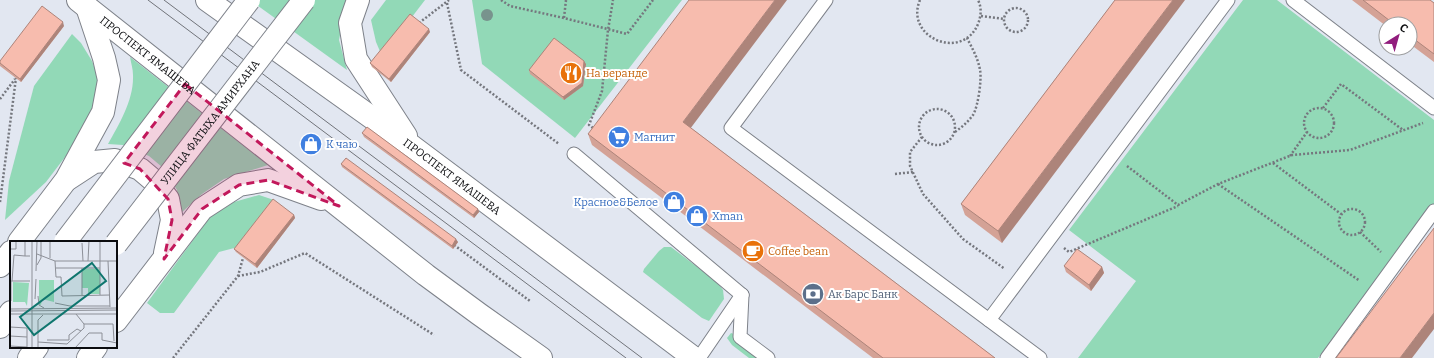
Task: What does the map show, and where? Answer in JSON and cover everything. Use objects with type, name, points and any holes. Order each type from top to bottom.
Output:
[{"type":"main road","name":"ПРОСПЕКТ ЯМАШЕВА","points":[[207,0],[413,147],[694,358]]},
{"type":"main road","points":[[65,241],[249,0]]},
{"type":"main road","name":"УЛИЦА ФАТЫХА АМИРХАНА","points":[[117,243],[304,0]]},
{"type":"main road","points":[[358,0],[350,23],[356,59],[413,147]]},
{"type":"main road","name":"ПРОСПЕКТ ЯМАШЕВА","points":[[82,3],[473,310],[541,358]]},
{"type":"main road","points":[[20,241],[66,180],[103,112],[109,80],[104,58],[82,3]]},
{"type":"main road","points":[[66,180],[94,162],[115,160],[140,169],[153,180],[168,199],[172,220],[164,258]]},
{"type":"main road","points":[[117,320],[202,209],[239,185],[268,180],[339,206]]},
{"type":"main road","points":[[0,266],[10,253]]},
{"type":"main road","points":[[0,327],[10,313]]},
{"type":"main road","points":[[29,358],[36,348]]},
{"type":"main road","points":[[88,358],[95,348]]},
{"type":"lane","points":[[826,0],[731,128],[1040,358]]},
{"type":"lane","points":[[989,320],[1228,0]]},
{"type":"lane","points":[[1293,0],[1434,108]]},
{"type":"lane","points":[[574,154],[742,295]]},
{"type":"lane","points":[[1327,358],[1434,211]]},
{"type":"lane","points":[[698,358],[742,295]]},
{"type":"lane","points":[[742,295],[740,337],[768,358]]},
{"type":"path","points":[[501,0],[510,6],[627,34],[653,0]]},
{"type":"path","points":[[564,18],[566,0]]},
{"type":"path","points":[[591,131],[593,132],[595,128],[589,125],[602,91],[608,30],[613,0]]},
{"type":"path","points":[[920,0],[918,5],[918,18],[922,29],[932,38],[943,43],[956,43],[967,38],[976,29],[981,16],[981,5],[978,0]]},
{"type":"path","points":[[419,23],[448,1],[461,70],[574,154]]},
{"type":"path","points":[[1018,8],[1026,13],[1028,21],[1024,29],[1015,32],[1007,28],[1004,19],[1009,11],[1018,8]]},
{"type":"path","points":[[981,16],[1004,19]]},
{"type":"path","points":[[955,132],[964,126],[974,114],[978,97],[980,70],[967,38]]},
{"type":"path","points":[[0,99],[16,78],[0,202]]},
{"type":"path","points":[[1323,108],[1341,84],[1403,130]]},
{"type":"path","points":[[939,108],[947,111],[953,117],[956,125],[955,132],[951,140],[944,144],[936,145],[928,143],[922,137],[919,129],[920,121],[924,114],[931,109],[939,108]]},
{"type":"path","points":[[1323,108],[1331,114],[1333,127],[1325,136],[1318,138],[1307,132],[1304,126],[1305,119],[1308,113],[1313,109],[1323,108]]},
{"type":"path","points":[[1049,240],[1069,252],[1178,206],[1218,184],[1289,157],[1350,150],[1428,122]]},
{"type":"path","points":[[1289,157],[1307,132]]},
{"type":"path","points":[[922,137],[910,152],[910,166],[923,194],[963,239],[1020,279]]},
{"type":"path","points":[[1113,154],[1178,206]]},
{"type":"path","points":[[1273,163],[1341,214]]},
{"type":"path","points":[[895,174],[913,172]]},
{"type":"path","points":[[1218,184],[1376,291]]},
{"type":"path","points":[[1353,209],[1359,212],[1363,217],[1365,224],[1362,230],[1357,234],[1350,235],[1344,233],[1340,228],[1339,221],[1341,214],[1346,210],[1353,209]]},
{"type":"path","points":[[1360,232],[1395,265]]},
{"type":"path","points":[[449,241],[530,301]]},
{"type":"path","points":[[238,276],[260,272],[305,253],[434,336]]},
{"type":"path","points":[[173,358],[238,276],[243,258]]},
{"type":"highlighted area","points":[[185,84],[339,206],[268,180],[239,185],[202,209],[164,259],[172,220],[168,199],[140,169],[124,163]]},
{"type":"green space","points":[[250,0],[347,0],[339,40],[347,70]]},
{"type":"green space","points":[[386,0],[425,0],[382,56],[376,42],[371,20]]},
{"type":"green space","points":[[472,0],[682,0],[575,138],[482,64]]},
{"type":"green space","points":[[1243,0],[1277,0],[1434,120],[1434,206],[1318,358],[1078,358],[1136,281],[1069,230]]},
{"type":"green space","points":[[72,34],[81,43],[92,61],[100,82],[91,123],[46,182],[5,220],[9,181],[34,86]]},
{"type":"green space","points":[[130,57],[268,165],[224,179],[202,194],[180,214],[177,190],[162,167],[149,156],[123,145],[108,144],[125,111],[131,94],[133,75]]},
{"type":"green space","points":[[259,195],[274,200],[238,247],[219,252],[174,313],[160,313],[147,303],[210,217],[234,202]]},
{"type":"green space","points":[[664,247],[671,247],[717,282],[723,290],[724,299],[709,321],[702,318],[643,272],[659,251]]},
{"type":"green space","points":[[731,333],[767,358],[749,358],[732,345],[727,338]]},
{"type":"building","points":[[689,0],[775,0],[683,122],[995,358],[883,358],[588,134]]},
{"type":"building","points":[[1115,0],[1173,0],[998,231],[961,204]]},
{"type":"building","points":[[1363,0],[1430,0],[1434,3],[1434,54],[1418,42],[1418,16],[1384,16]]},
{"type":"building","points":[[42,6],[63,22],[20,79],[0,63],[0,61]]},
{"type":"building","points":[[410,14],[429,29],[389,79],[370,63]]},
{"type":"building","points":[[554,38],[584,61],[582,83],[563,97],[529,70]]},
{"type":"building","points":[[367,127],[478,209],[473,215],[362,133]]},
{"type":"building","points":[[346,158],[456,239],[452,246],[341,164]]},
{"type":"building","points":[[273,199],[294,215],[255,264],[234,249]]},
{"type":"building","points":[[1434,228],[1434,313],[1400,358],[1336,358]]},
{"type":"building","points":[[1077,249],[1102,267],[1089,285],[1064,266]]},
{"type":"tram line","points":[[148,0],[626,358]]},
{"type":"tram line","points":[[164,0],[642,358]]},
{"type":"place","name":"На веранде","points":[[571,73]]},
{"type":"place","name":"Магнит","points":[[619,137]]},
{"type":"place","name":"К чаю","points":[[311,144]]},
{"type":"place","name":"Красное&Белое","points":[[674,202]]},
{"type":"place","name":"Xman","points":[[697,216]]},
{"type":"place","name":"Coffee bean","points":[[753,251]]},
{"type":"place","name":"Ак Барс Банк","points":[[813,294]]}]
